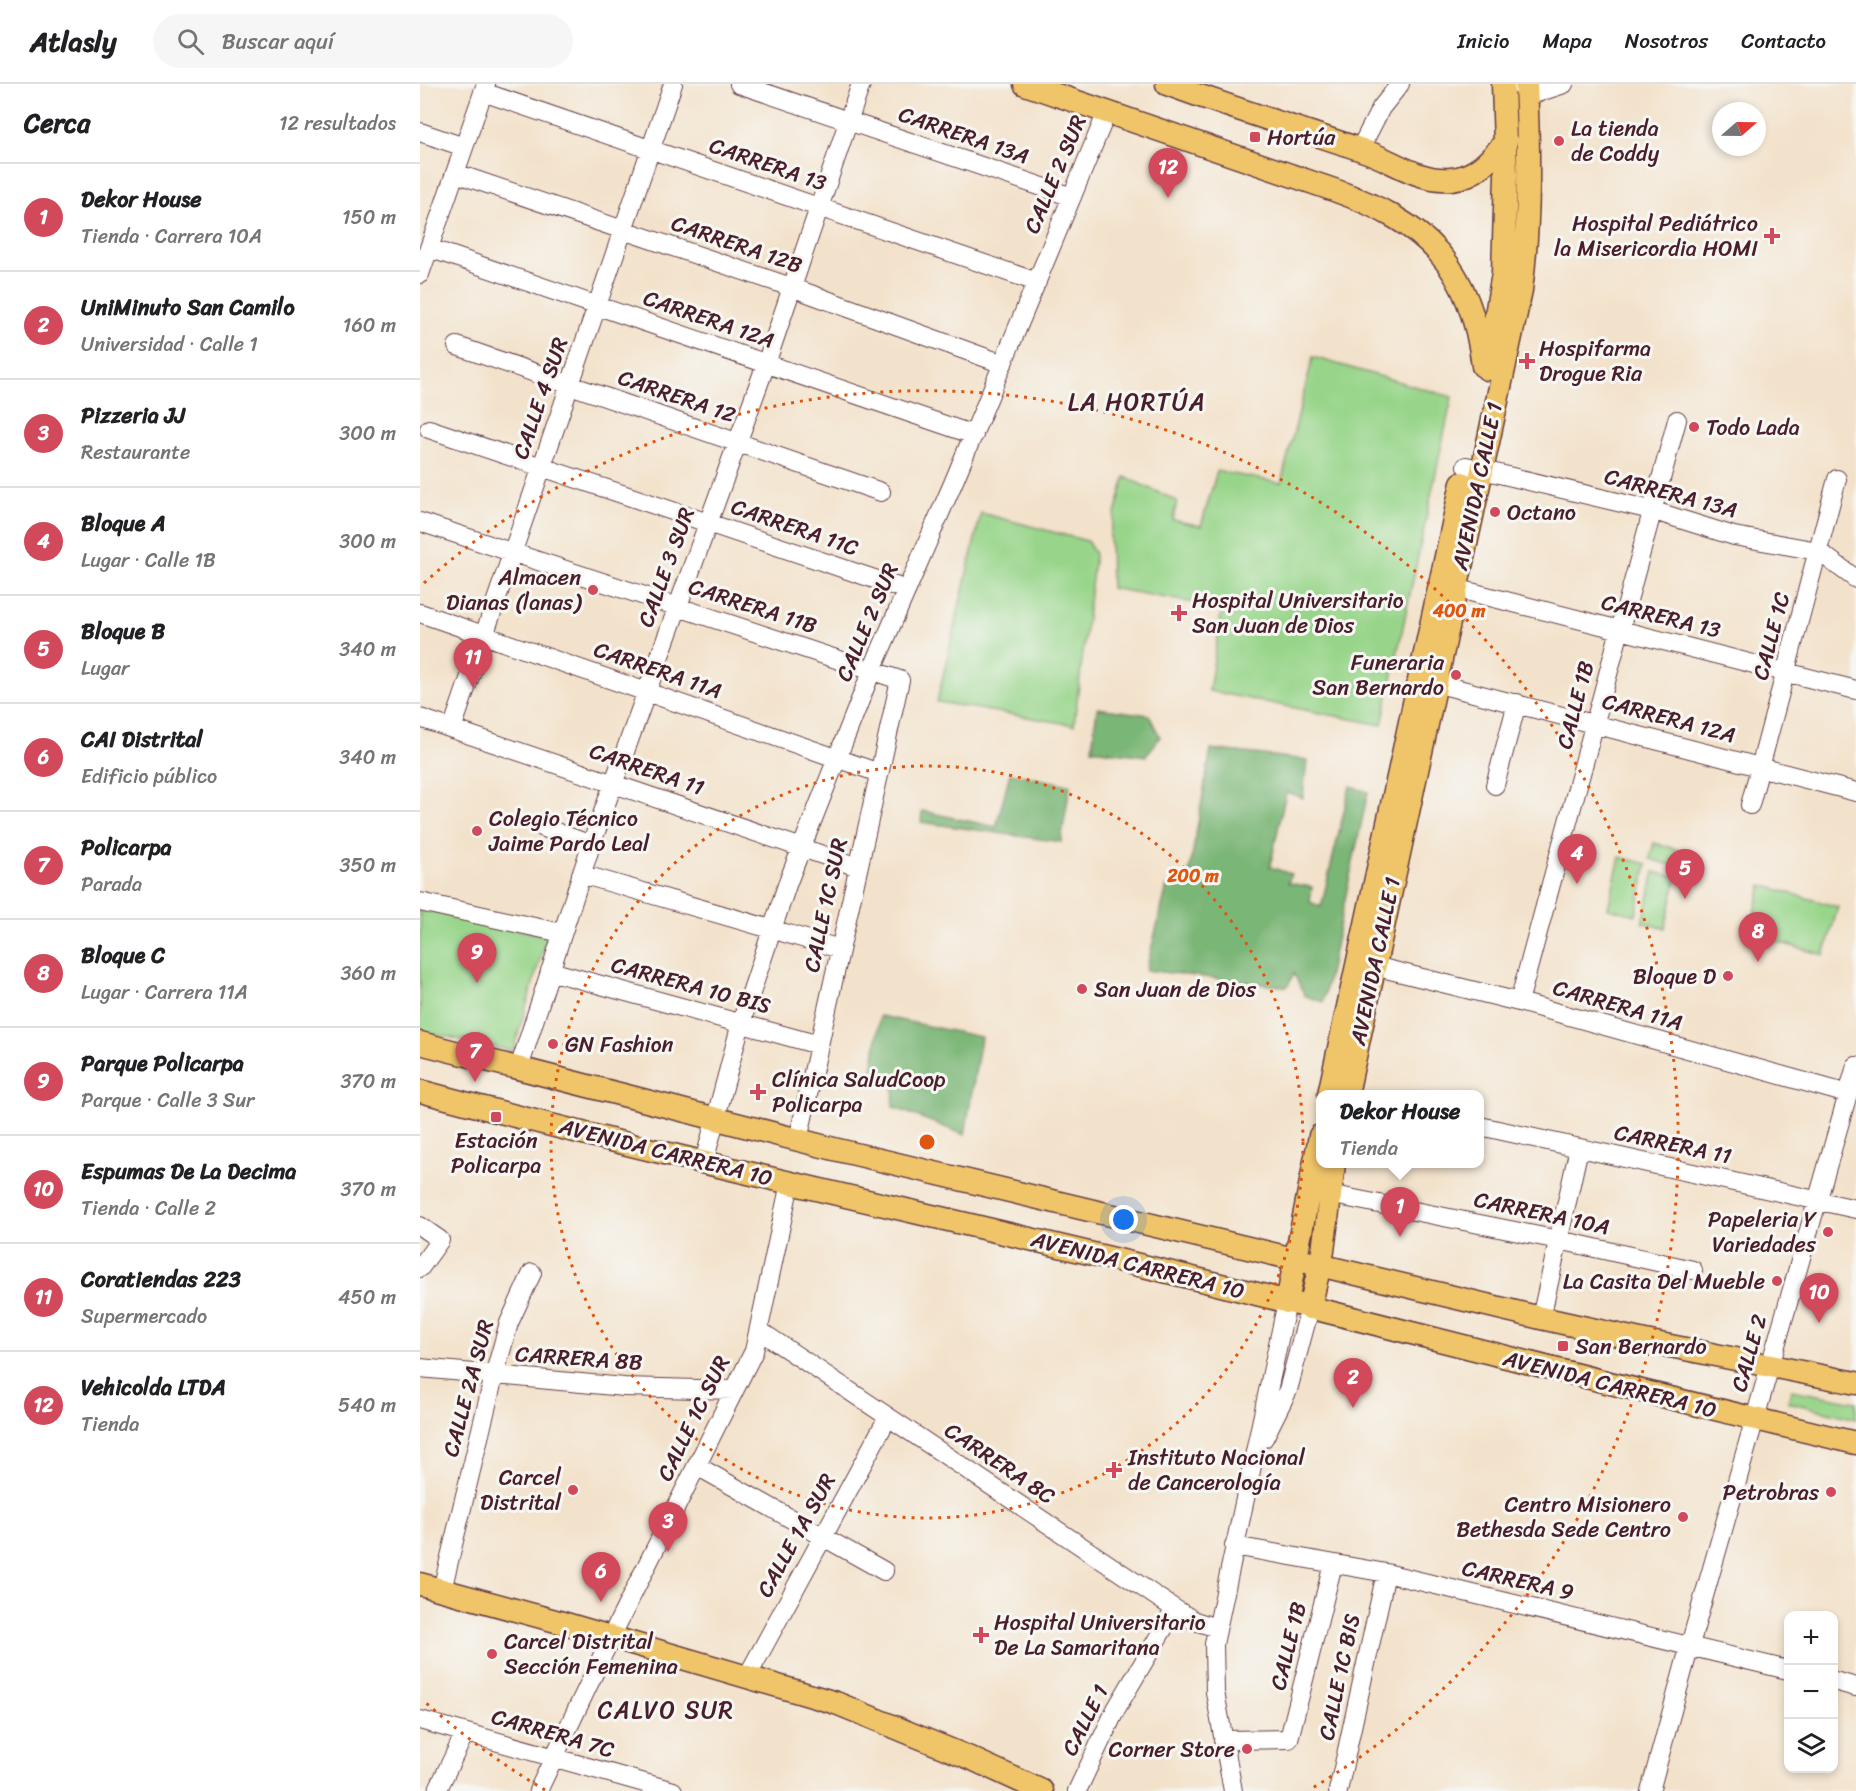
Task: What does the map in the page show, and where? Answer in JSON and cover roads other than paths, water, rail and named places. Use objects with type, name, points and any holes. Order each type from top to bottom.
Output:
[{"type":"main road","points":[[1026,84],[1374,204],[1408,225],[1448,263],[1460,285],[1479,340],[1484,380]]},
{"type":"main road","points":[[1167,84],[1360,149],[1390,161],[1414,175],[1452,179],[1481,168],[1506,141]]},
{"type":"main road","name":"AVENIDA CALLE 1","points":[[1473,468],[1484,380],[1502,288],[1506,141],[1503,84]]},
{"type":"main road","name":"AVENIDA CALLE 1","points":[[1330,1090],[1448,586],[1473,468],[1521,290],[1526,254],[1523,86]]},
{"type":"main road","name":"AVENIDA CALLE 1","points":[[1348,1090],[1435,683],[1448,586]]},
{"type":"main road","name":"AVENIDA CARRERA 10","points":[[420,1043],[798,1140],[1541,1318],[1856,1383]]},
{"type":"main road","name":"AVENIDA CARRERA 10","points":[[420,1091],[1856,1443]]},
{"type":"main road","points":[[1310,1308],[1320,1264],[1320,1168]]},
{"type":"main road","points":[[1287,1302],[1296,1259],[1320,1192],[1332,1168]]},
{"type":"main road","points":[[420,1584],[611,1637],[861,1713],[1042,1791]]},
{"type":"street","name":"CALLE 4 SUR","points":[[452,729],[673,84]]},
{"type":"street","name":"CARRERA 13A","points":[[739,84],[1072,197]]},
{"type":"street","name":"CALLE 3 SUR","points":[[519,1068],[591,845],[738,443],[861,84]]},
{"type":"street","points":[[1360,149],[1381,108],[1400,84]]},
{"type":"street","points":[[1523,86],[1543,92],[1564,84]]},
{"type":"street","name":"CARRERA 13","points":[[484,88],[651,149],[1037,282]]},
{"type":"street","points":[[420,274],[484,88]]},
{"type":"street","name":"CALLE 2 SUR","points":[[704,1162],[741,1023],[802,848],[872,670],[974,435],[1107,112]]},
{"type":"street","points":[[420,132],[464,147]]},
{"type":"street","name":"CARRERA 12B","points":[[455,173],[791,287],[1003,364]]},
{"type":"street","name":"CARRERA 12A","points":[[429,248],[974,435]]},
{"type":"street","name":"CARRERA 12","points":[[457,346],[881,492]]},
{"type":"street","name":"CALLE 1B","points":[[1520,1002],[1677,420]]},
{"type":"street","name":"CARRERA 11C","points":[[429,429],[907,590]]},
{"type":"street","name":"CARRERA 13A","points":[[1473,468],[1651,510],[1734,536],[1818,551],[1856,579]]},
{"type":"street","name":"CALLE 1C","points":[[1750,805],[1838,479]]},
{"type":"street","name":"CARRERA 11B","points":[[420,522],[900,680]]},
{"type":"street","name":"CARRERA 13","points":[[1448,586],[1856,690]]},
{"type":"street","name":"CARRERA 11A","points":[[420,614],[879,773]]},
{"type":"street","name":"CALLE 1C SUR","points":[[798,1140],[900,680]]},
{"type":"street","name":"CARRERA 12A","points":[[1435,683],[1856,792]]},
{"type":"street","points":[[1496,784],[1516,703]]},
{"type":"street","name":"CARRERA 11","points":[[422,725],[452,729],[614,782],[858,867]]},
{"type":"street","points":[[542,827],[591,845]]},
{"type":"street","points":[[581,874],[840,949]]},
{"type":"street","points":[[420,902],[562,933]]},
{"type":"street","name":"CARRERA 11A","points":[[1374,966],[1520,1002],[1848,1094]]},
{"type":"street","name":"CARRERA 10 BIS","points":[[550,971],[819,1045]]},
{"type":"street","name":"CALLE 2","points":[[1650,1791],[1689,1645],[1818,1201],[1850,1113],[1848,1094],[1856,1066]]},
{"type":"street","name":"CARRERA 11","points":[[1484,1127],[1856,1209]]},
{"type":"street","points":[[1541,1318],[1579,1148]]},
{"type":"street","name":"CALLE 1C SUR","points":[[538,1791],[611,1637],[754,1351],[790,1183]]},
{"type":"street","name":"CARRERA 10A","points":[[1320,1192],[1559,1240],[1693,1270]]},
{"type":"street","points":[[420,1226],[440,1240],[420,1268]]},
{"type":"street","name":"CALLE 2A SUR","points":[[442,1590],[509,1323],[532,1273]]},
{"type":"street","points":[[1233,1791],[1214,1674],[1214,1644],[1287,1302]]},
{"type":"street","points":[[1253,1458],[1288,1390],[1310,1308]]},
{"type":"street","name":"CARRERA 8C","points":[[760,1330],[1175,1609],[1195,1621],[1217,1628]]},
{"type":"street","name":"CARRERA 8B","points":[[420,1368],[624,1387],[734,1390]]},
{"type":"street","name":"CALLE 1A SUR","points":[[747,1677],[888,1417]]},
{"type":"street","points":[[697,1466],[884,1571]]},
{"type":"street","name":"CARRERA 9","points":[[1234,1546],[1386,1573],[1784,1669]]},
{"type":"street","name":"CALLE 1B","points":[[1223,1740],[1289,1739],[1333,1564]]},
{"type":"street","name":"CALLE 1C BIS","points":[[1338,1791],[1386,1573]]},
{"type":"street","name":"CALLE 1","points":[[1077,1791],[1121,1699],[1175,1609]]},
{"type":"street","points":[[1838,1682],[1856,1687]]},
{"type":"street","name":"CARRERA 7C","points":[[420,1720],[554,1758],[644,1787],[673,1791]]},
{"type":"street","points":[[437,1791],[465,1733]]},
{"type":"place","name":"Hortúa","points":[[1255,137]]},
{"type":"place","name":"La tienda de Coddy","points":[[1559,141]]},
{"type":"place","name":"Vehicolda LTDA","points":[[1168,198]]},
{"type":"place","name":"Hospital Pediátrico la Misericordia HOMI","points":[[1772,236]]},
{"type":"place","name":"Hospifarma Drogue Ria","points":[[1527,361]]},
{"type":"place","name":"Todo Lada","points":[[1694,427]]},
{"type":"place","name":"Octano","points":[[1495,512]]},
{"type":"place","name":"Almacen Dianas (lanas)","points":[[593,590]]},
{"type":"place","name":"Hospital Universitario San Juan de Dios","points":[[1179,613]]},
{"type":"place","name":"Funeraria San Bernardo","points":[[1456,675]]},
{"type":"place","name":"Coratiendas 223","points":[[473,688]]},
{"type":"place","name":"Colegio Técnico Jaime Pardo Leal","points":[[477,831]]},
{"type":"place","name":"Bloque A","points":[[1577,884]]},
{"type":"place","name":"Bloque B","points":[[1685,899]]},
{"type":"place","name":"Bloque C","points":[[1758,962]]},
{"type":"place","name":"Bloque D","points":[[1728,976]]},
{"type":"place","name":"Parque Policarpa","points":[[477,983]]},
{"type":"place","name":"San Juan de Dios","points":[[1082,989]]},
{"type":"place","name":"GN Fashion","points":[[553,1044]]},
{"type":"place","name":"Policarpa","points":[[475,1082]]},
{"type":"place","name":"Clínica SaludCoop Policarpa","points":[[758,1092]]},
{"type":"place","name":"Estación Policarpa","points":[[496,1117]]},
{"type":"place","name":"Papeleria Y Variedades","points":[[1828,1232]]},
{"type":"place","name":"Dekor House","points":[[1400,1237]]},
{"type":"place","name":"La Casita Del Mueble","points":[[1777,1281]]},
{"type":"place","name":"Espumas De La Decima","points":[[1819,1323]]},
{"type":"place","name":"San Bernardo","points":[[1563,1346]]},
{"type":"place","name":"UniMinuto San Camilo","points":[[1353,1408]]},
{"type":"place","name":"Instituto Nacional de Cancerología","points":[[1114,1470]]},
{"type":"place","name":"Carcel Distrital","points":[[573,1490]]},
{"type":"place","name":"Petrobras","points":[[1831,1492]]},
{"type":"place","name":"Centro Misionero Bethesda Sede Centro","points":[[1683,1517]]},
{"type":"place","name":"Pizzeria JJ","points":[[668,1552]]},
{"type":"place","name":"CAI Distrital","points":[[601,1602]]},
{"type":"place","name":"Hospital Universitario De La Samaritana","points":[[981,1635]]},
{"type":"place","name":"Carcel Distrital Sección Femenina","points":[[492,1654]]},
{"type":"place","name":"Corner Store","points":[[1247,1749]]},
{"type":"district","name":"LA HORTÚA","points":[[1137,402]]},
{"type":"district","name":"CALVO SUR","points":[[666,1710]]}]
